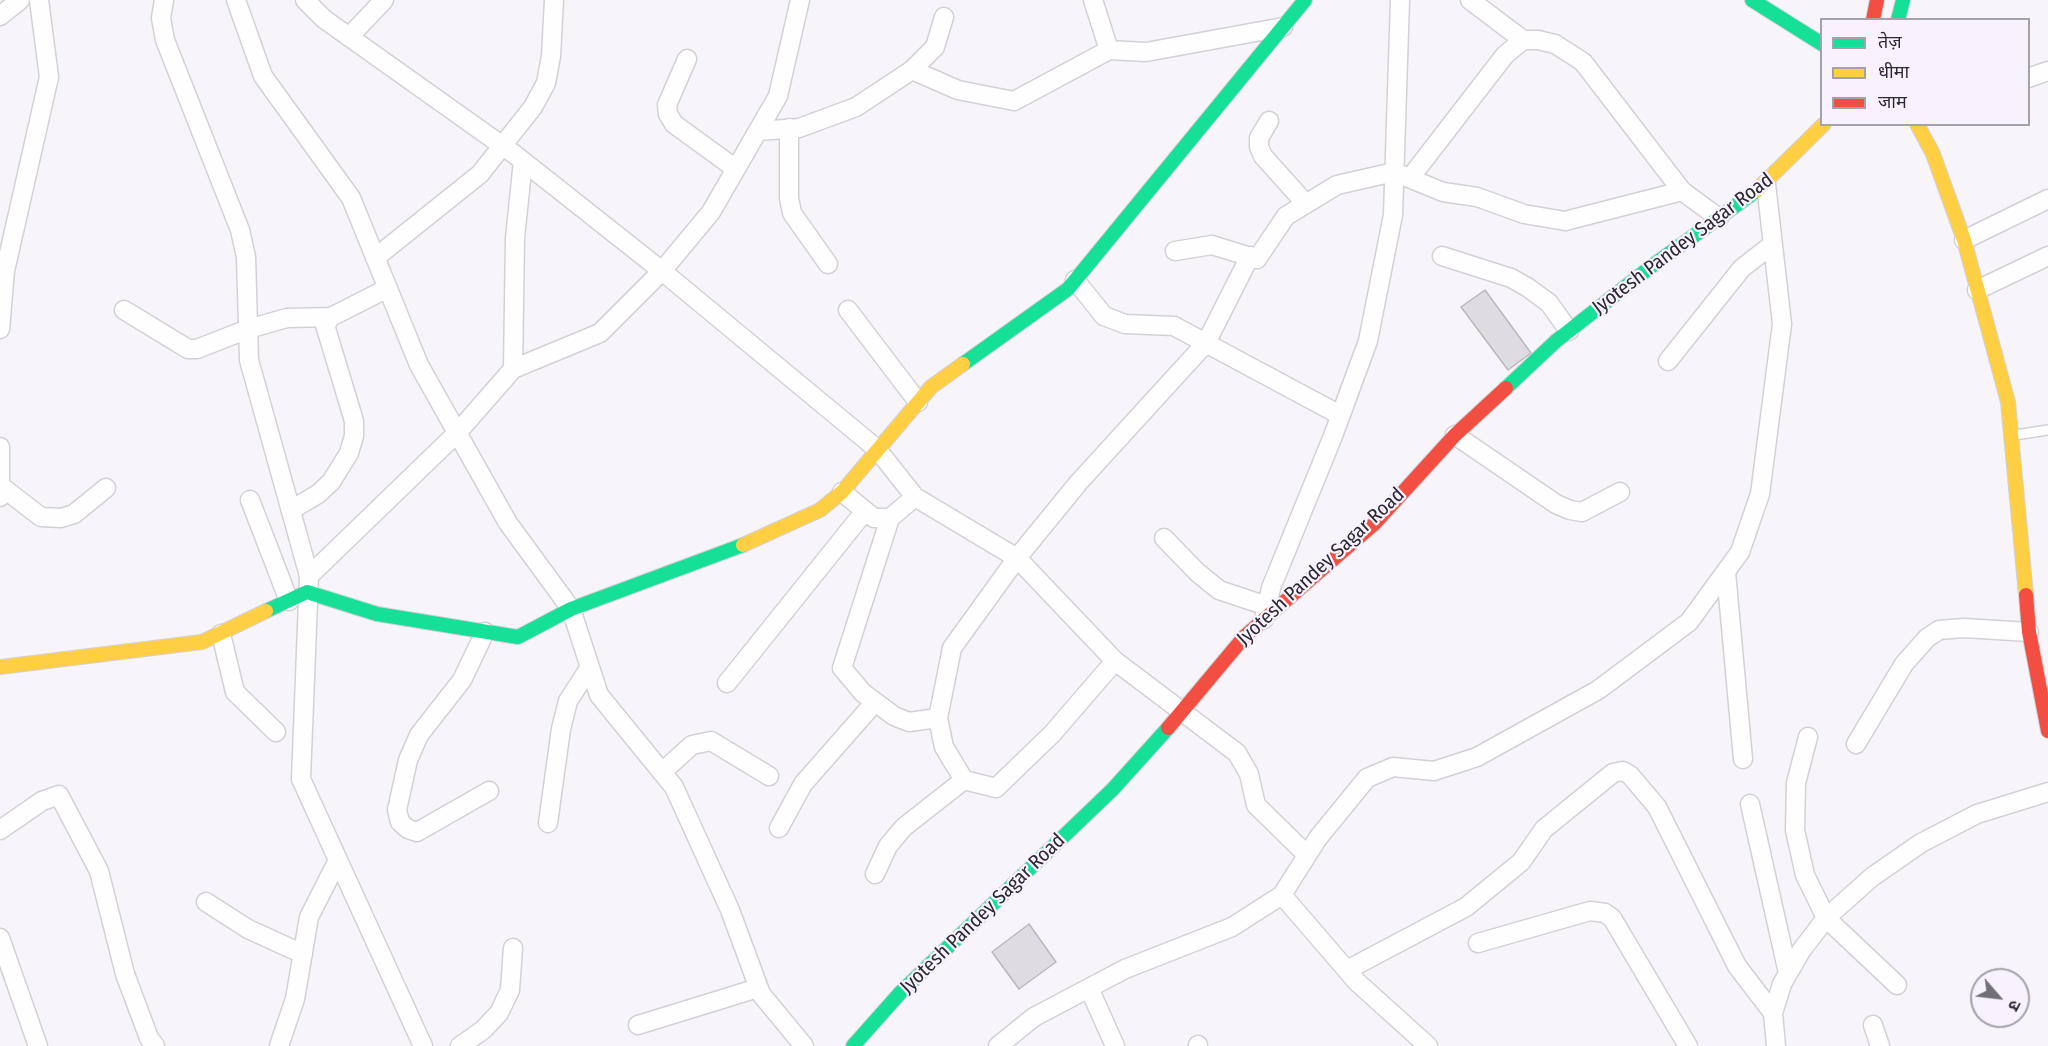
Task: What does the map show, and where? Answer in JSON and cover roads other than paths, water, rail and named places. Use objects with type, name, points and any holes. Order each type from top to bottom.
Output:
[{"type":"main road","points":[[0,667],[202,642],[289,601],[308,584],[377,614],[518,637],[571,609],[737,548],[820,510],[842,492],[931,387],[1068,289],[1305,0]]},
{"type":"main road","points":[[1752,0],[1820,43]]},
{"type":"main road","points":[[1873,18],[1877,0]]},
{"type":"main road","points":[[1898,18],[1903,0]]},
{"type":"main road","name":"Jyotesh Pandey Sagar Road","points":[[853,1046],[901,992],[1022,879],[1113,789],[1184,711],[1196,692],[1266,613],[1374,524],[1455,435],[1569,331],[1766,184],[1822,126]]},
{"type":"main road","points":[[1918,126],[1933,154],[1964,240],[2008,402],[2013,435],[2029,632],[2048,731]]},
{"type":"street","points":[[0,16],[20,0]]},
{"type":"street","points":[[0,329],[5,271],[49,77],[39,0]]},
{"type":"street","points":[[164,0],[162,18],[165,40],[240,230],[246,257],[249,360],[291,510],[308,584],[302,779],[423,1046]]},
{"type":"street","points":[[236,0],[263,76],[351,198],[419,365],[508,523],[571,609],[599,695],[674,787],[725,900],[758,988],[804,1046]]},
{"type":"street","points":[[305,0],[324,19],[523,161],[662,272],[878,450],[915,497],[1017,558],[1115,661],[1237,753],[1249,774],[1256,804],[1307,855]]},
{"type":"street","points":[[349,37],[384,0]]},
{"type":"street","points":[[375,258],[480,174],[533,107],[546,83],[554,0]]},
{"type":"street","points":[[308,584],[457,433],[513,369],[600,333],[662,272],[711,212],[778,96],[800,0]]},
{"type":"street","points":[[1093,0],[1109,50]]},
{"type":"street","points":[[1164,538],[1197,572],[1219,590],[1266,613],[1271,588],[1341,415],[1368,341],[1402,175],[1400,0]]},
{"type":"street","points":[[1470,0],[1523,40],[1556,44],[1583,62],[1682,191],[1719,218]]},
{"type":"street","points":[[758,130],[799,128],[856,107],[912,70],[934,47],[944,17]]},
{"type":"street","points":[[912,70],[958,90],[1014,101],[1109,50],[1146,52],[1282,27]]},
{"type":"street","points":[[1402,175],[1505,55],[1523,40]]},
{"type":"street","points":[[687,59],[667,105],[668,114],[674,124],[736,169]]},
{"type":"street","points":[[2030,77],[2048,71]]},
{"type":"street","points":[[1269,121],[1259,138],[1258,147],[1263,156],[1306,204]]},
{"type":"street","points":[[789,128],[789,198],[792,213],[828,264]]},
{"type":"street","points":[[513,369],[515,238],[523,161]]},
{"type":"street","points":[[1175,251],[1212,245],[1257,259],[1286,216],[1337,185],[1402,175],[1443,192],[1477,197],[1524,214],[1565,221],[1682,191]]},
{"type":"street","points":[[998,1046],[1034,1017],[1153,957],[1232,927],[1282,895],[1307,855],[1366,778],[1393,767],[1434,771],[1477,757],[1598,690],[1689,622],[1740,552],[1760,494],[1782,324],[1766,184]]},
{"type":"street","points":[[1964,240],[2048,199]]},
{"type":"street","points":[[1668,361],[1742,268],[1773,244]]},
{"type":"street","points":[[1115,661],[1052,734],[996,788],[964,780],[944,747],[938,718],[952,648],[1017,558],[1079,482],[1206,343],[1250,256]]},
{"type":"street","points":[[1442,256],[1511,278],[1527,287],[1549,303],[1569,331]]},
{"type":"street","points":[[1977,290],[2048,256]]},
{"type":"street","points":[[1075,280],[1104,316],[1125,324],[1174,326],[1341,415]]},
{"type":"street","points":[[124,310],[188,349],[197,349],[249,329],[287,318],[331,317],[388,288]]},
{"type":"street","points":[[848,310],[918,402]]},
{"type":"street","points":[[291,510],[318,494],[331,482],[349,453],[354,436],[354,421],[326,325],[331,317]]},
{"type":"street","points":[[1455,435],[1556,504],[1570,510],[1582,512],[1620,492]]},
{"type":"street","points":[[0,447],[1,492],[41,516],[61,518],[74,514],[106,488]]},
{"type":"street","points":[[842,492],[874,518],[890,518]]},
{"type":"street","points":[[915,497],[890,518],[842,668],[851,681],[894,716],[909,722],[938,718]]},
{"type":"street","points":[[250,500],[289,601]]},
{"type":"street","points":[[727,683],[865,511]]},
{"type":"street","points":[[1726,572],[1743,759]]},
{"type":"street","points":[[1856,744],[1904,664],[1927,638],[1939,630],[1964,628],[2029,632]]},
{"type":"street","points":[[485,632],[462,681],[419,735],[408,760],[397,810],[400,822],[408,829],[417,832],[489,791]]},
{"type":"street","points":[[221,634],[235,692],[276,732]]},
{"type":"street","points":[[548,823],[561,729],[568,701],[590,667]]},
{"type":"street","points":[[779,828],[803,784],[875,702]]},
{"type":"street","points":[[1808,737],[1796,783],[1795,830],[1805,876],[1826,918],[1897,985]]},
{"type":"street","points":[[662,772],[692,745],[711,741],[769,776]]},
{"type":"street","points":[[1347,970],[1467,907],[1521,862],[1544,829],[1613,772],[1623,771],[1630,774],[1657,807],[1737,966],[1773,1012]]},
{"type":"street","points":[[875,874],[888,846],[904,827],[964,780]]},
{"type":"street","points":[[1776,1046],[1773,1012],[1788,974],[1826,918],[1872,877],[1922,843],[1977,814],[2048,792]]},
{"type":"street","points":[[0,830],[42,801],[59,795],[99,871],[125,974],[149,1038],[155,1046]]},
{"type":"street","points":[[1750,804],[1788,974]]},
{"type":"street","points":[[279,1046],[295,999],[309,917],[338,860]]},
{"type":"street","points":[[1282,895],[1347,970],[1428,1046]]},
{"type":"street","points":[[206,902],[248,929],[303,954]]},
{"type":"street","points":[[1478,943],[1590,911],[1605,913],[1612,918],[1688,1046]]},
{"type":"street","points":[[0,938],[38,1046]]},
{"type":"street","points":[[460,1046],[483,1030],[499,1012],[510,990],[513,948]]},
{"type":"street","points":[[638,1025],[758,988]]},
{"type":"street","points":[[1089,988],[1115,1046]]},
{"type":"street","points":[[1874,1025],[1880,1046]]},
{"type":"lane","points":[[2013,435],[2048,430]]}]
